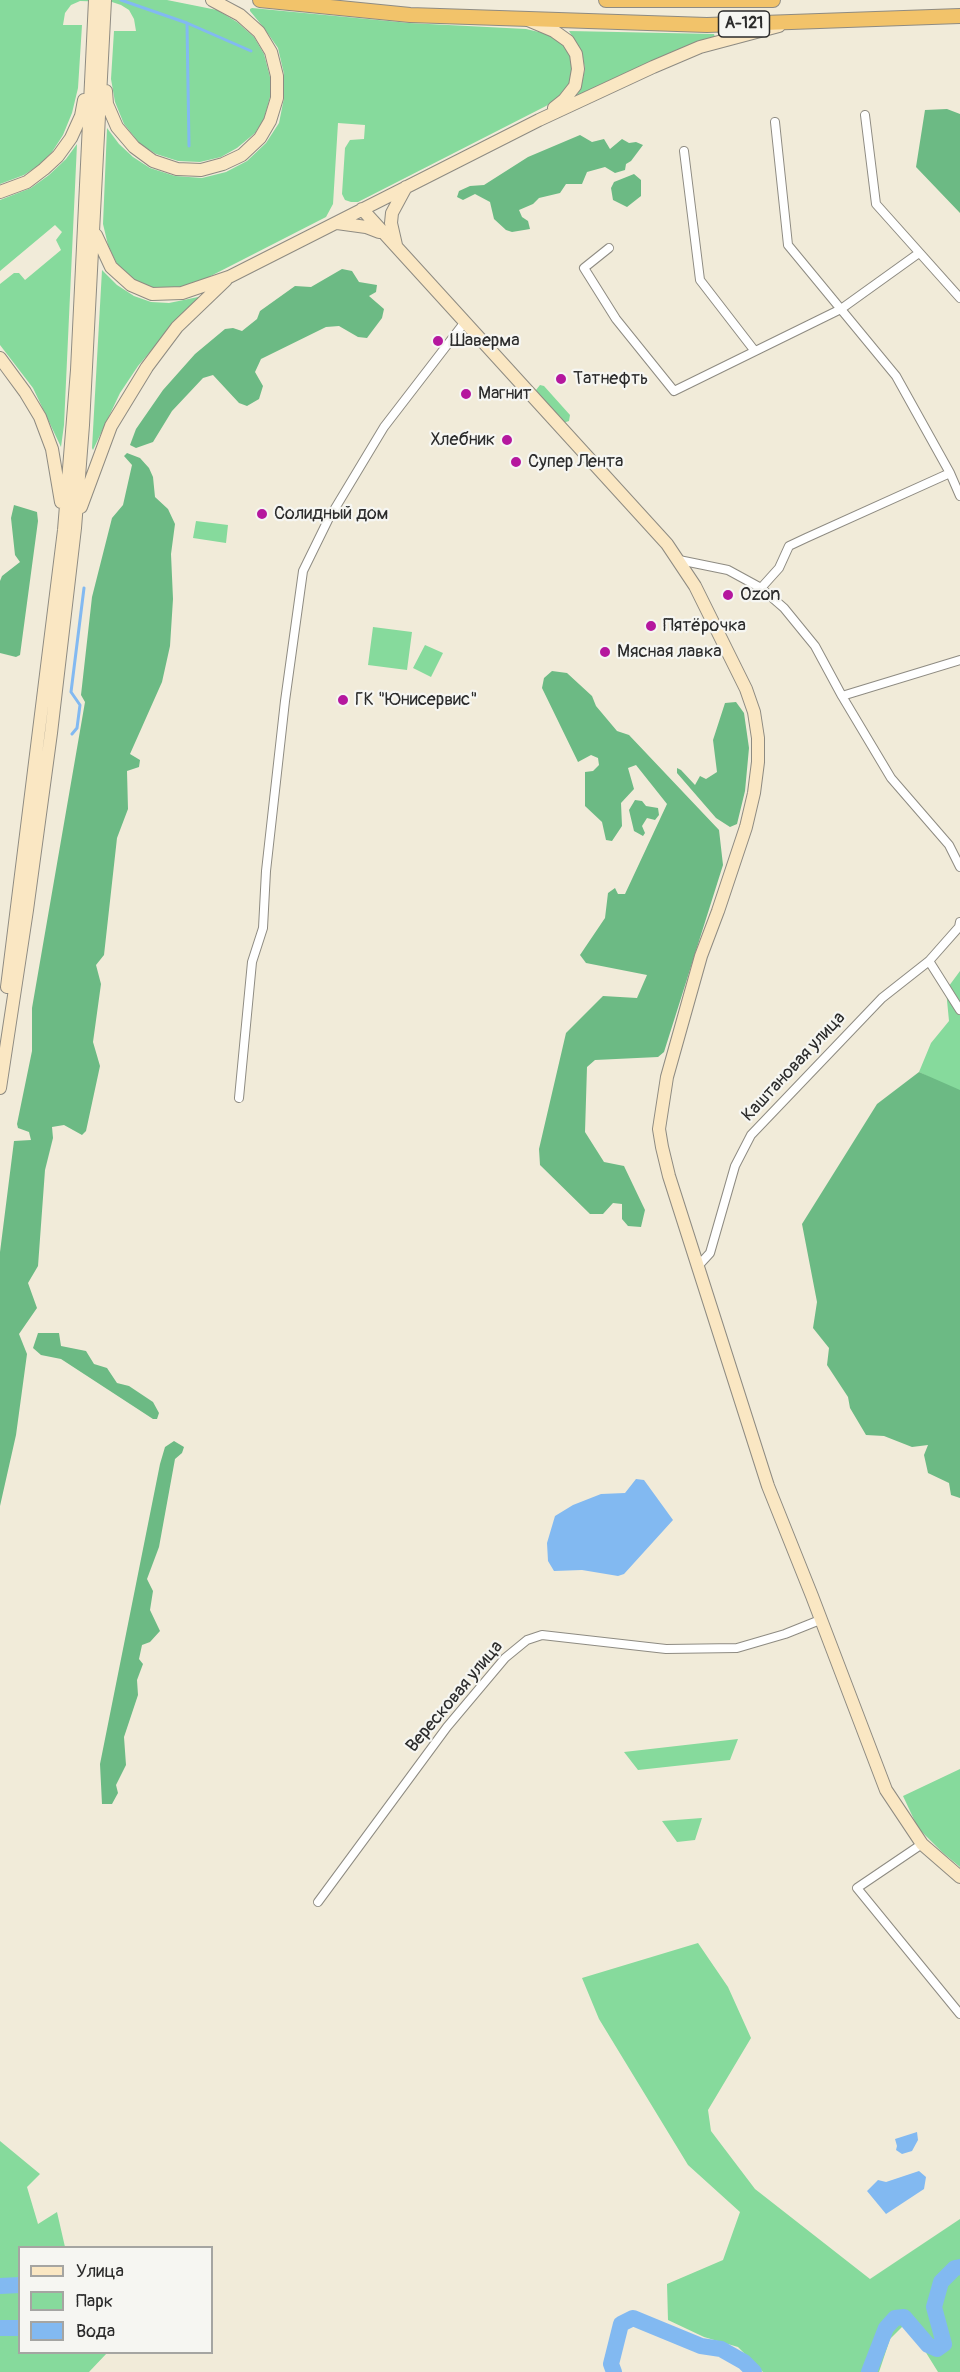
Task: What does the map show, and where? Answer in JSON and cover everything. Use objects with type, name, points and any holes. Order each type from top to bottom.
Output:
[{"type":"highway","name":"А-121","points":[[260,0],[410,15],[707,25],[960,16]]},
{"type":"highway","name":"А-121","points":[[606,0],[773,0]]},
{"type":"main road","points":[[0,1052],[83,425],[93,226],[98,28],[95,0]]},
{"type":"main road","points":[[98,28],[105,0]]},
{"type":"main road","points":[[97,58],[107,104],[117,127],[134,147],[153,161],[177,169],[201,170],[223,164],[242,155],[260,138],[270,121],[277,98],[277,76],[271,52],[259,32],[240,15],[212,0]]},
{"type":"main road","points":[[528,20],[554,31],[568,41],[576,54],[579,69],[575,86],[564,100],[539,120]]},
{"type":"main road","points":[[93,226],[100,247],[111,267],[131,285],[152,294],[182,293],[229,277],[539,120],[700,47],[795,22]]},
{"type":"main road","points":[[0,192],[27,182],[58,156],[71,138],[81,116],[97,58]]},
{"type":"main road","points":[[0,1088],[42,804],[70,529],[75,402],[97,58]]},
{"type":"main road","points":[[397,250],[392,230],[392,213],[406,187]]},
{"type":"main road","points":[[362,209],[679,560],[717,627],[746,689],[754,712],[758,738],[754,793],[746,827],[701,956],[667,1077],[659,1129],[669,1176],[768,1486],[886,1790],[922,1844],[960,1877]]},
{"type":"main road","points":[[337,223],[366,227],[383,234]]},
{"type":"main road","points":[[70,529],[111,426],[147,367],[177,327],[229,277]]},
{"type":"main road","points":[[0,358],[40,417],[52,449],[70,529]]},
{"type":"street","points":[[865,115],[876,204],[960,298]]},
{"type":"street","points":[[775,122],[788,245],[896,376],[950,473],[960,496]]},
{"type":"street","points":[[684,151],[700,280],[754,350]]},
{"type":"street","points":[[609,248],[584,268],[616,319],[674,391],[840,309],[919,253]]},
{"type":"street","points":[[238,1098],[252,962],[263,928],[266,871],[303,571],[310,553],[371,448],[464,323]]},
{"type":"street","points":[[761,588],[779,568],[789,546],[950,473]]},
{"type":"street","points":[[679,560],[728,570],[761,588],[784,608],[815,646],[891,778],[949,845],[960,867]]},
{"type":"street","points":[[842,696],[960,660]]},
{"type":"street","name":"Каштановая улица","points":[[699,1265],[710,1253],[735,1166],[751,1135],[882,999],[929,961],[959,927],[960,922]]},
{"type":"street","points":[[929,961],[960,1010]]},
{"type":"street","name":"Вересковая улица","points":[[318,1902],[447,1728],[505,1658],[527,1640],[542,1635],[666,1649],[737,1648],[785,1634],[820,1620]]},
{"type":"street","points":[[922,1844],[857,1888],[960,2014]]},
{"type":"green space","points":[[0,0],[167,0],[217,10],[237,22],[254,37],[264,54],[270,77],[270,97],[264,119],[255,133],[237,148],[221,157],[200,162],[178,161],[156,154],[140,144],[124,124],[115,102],[111,79],[114,31],[136,31],[134,19],[129,10],[112,2],[80,1],[71,5],[65,13],[63,25],[82,25],[78,88],[72,113],[63,135],[52,152],[39,165],[24,175],[0,184]]},
{"type":"green space","points":[[252,8],[409,23],[526,29],[552,35],[565,45],[571,56],[573,69],[570,84],[561,95],[546,106],[358,202],[345,200],[342,194],[345,148],[350,140],[364,139],[365,125],[338,123],[333,204],[326,217],[201,281],[180,288],[154,289],[135,281],[117,264],[108,245],[103,224],[107,128],[133,157],[150,168],[175,176],[202,178],[226,172],[247,161],[266,143],[279,123],[284,98],[284,74],[278,48],[250,11]]},
{"type":"green space","points":[[569,31],[714,34],[715,37],[575,99],[581,87],[585,69],[582,52]]},
{"type":"green space","points":[[947,109],[960,114],[960,213],[916,167],[925,110]]},
{"type":"green space","points":[[580,135],[592,142],[604,139],[610,149],[622,139],[629,143],[636,142],[643,145],[626,164],[625,170],[615,173],[605,167],[587,172],[582,184],[566,184],[560,193],[539,198],[533,204],[519,210],[522,217],[528,221],[530,229],[512,232],[506,230],[494,219],[490,202],[475,194],[463,200],[457,197],[459,191],[470,186],[484,185],[528,157]]},
{"type":"green space","points":[[77,144],[64,425],[61,447],[33,388],[0,345],[0,284],[14,273],[19,273],[25,280],[61,250],[56,240],[62,232],[55,225],[0,271],[0,200],[31,188],[49,175],[66,159]]},
{"type":"green space","points":[[634,174],[641,180],[641,196],[627,207],[613,200],[611,188],[614,182]]},
{"type":"green space","points":[[342,269],[352,271],[359,282],[377,285],[376,292],[369,296],[384,309],[382,318],[367,338],[358,337],[339,326],[326,327],[261,359],[255,372],[263,386],[259,399],[247,406],[239,403],[213,375],[203,378],[172,411],[153,442],[136,448],[130,445],[136,429],[163,390],[195,354],[225,329],[233,328],[242,331],[257,319],[260,311],[295,286],[311,287]]},
{"type":"green space","points":[[102,270],[117,285],[134,296],[151,302],[169,303],[203,296],[182,314],[138,366],[120,393],[93,450],[92,448]]},
{"type":"green space","points":[[540,385],[544,386],[570,415],[569,421],[563,423],[537,393],[536,390]]},
{"type":"green space","points":[[127,453],[140,458],[149,468],[153,477],[155,497],[168,509],[175,524],[171,554],[173,599],[170,646],[162,682],[130,754],[140,760],[139,767],[127,771],[128,809],[117,838],[104,955],[96,965],[101,984],[93,1042],[100,1066],[86,1131],[82,1135],[64,1125],[52,1127],[53,1138],[45,1170],[38,1266],[28,1283],[37,1308],[19,1334],[27,1354],[16,1435],[0,1506],[0,1252],[14,1141],[31,1140],[29,1132],[18,1128],[17,1124],[32,1051],[32,1008],[85,702],[81,695],[92,597],[112,518],[123,505],[132,465],[124,456]]},
{"type":"green space","points":[[14,505],[37,512],[38,521],[20,655],[16,657],[0,653],[0,581],[2,576],[20,562],[15,555],[11,518]]},
{"type":"green space","points":[[196,521],[228,525],[226,543],[193,538]]},
{"type":"green space","points":[[373,627],[412,632],[407,670],[368,665]]},
{"type":"green space","points":[[425,645],[443,653],[431,677],[413,668]]},
{"type":"green space","points":[[552,671],[567,673],[592,696],[596,706],[617,731],[629,735],[719,830],[723,865],[664,1052],[658,1057],[595,1060],[587,1067],[585,1132],[604,1162],[624,1166],[645,1210],[641,1227],[628,1226],[622,1219],[622,1204],[613,1203],[603,1214],[590,1214],[540,1165],[539,1149],[566,1033],[603,996],[637,998],[647,975],[586,963],[580,955],[605,918],[608,893],[615,888],[618,894],[625,894],[667,804],[636,765],[628,768],[634,789],[621,803],[622,826],[612,841],[606,840],[602,822],[585,806],[585,772],[593,771],[599,765],[598,758],[591,755],[578,762],[542,688],[544,678]]},
{"type":"green space","points":[[736,702],[744,713],[749,748],[745,791],[737,824],[730,827],[716,818],[677,773],[677,768],[695,785],[700,776],[706,779],[717,772],[713,740],[725,703]]},
{"type":"green space","points":[[635,800],[642,801],[646,806],[658,808],[659,815],[655,820],[647,818],[642,826],[645,833],[643,836],[634,831],[629,810]]},
{"type":"green space","points":[[960,971],[960,1093],[919,1072],[931,1043],[949,1021],[946,990]]},
{"type":"green space","points":[[919,1072],[960,1090],[960,1498],[951,1495],[949,1483],[928,1473],[924,1455],[928,1445],[912,1447],[884,1436],[866,1435],[850,1408],[848,1397],[827,1365],[829,1348],[813,1328],[817,1302],[802,1224],[877,1104]]},
{"type":"green space","points":[[38,1333],[59,1333],[61,1346],[86,1351],[94,1364],[107,1368],[117,1383],[129,1386],[153,1402],[159,1413],[157,1419],[153,1419],[61,1359],[41,1355],[33,1348]]},
{"type":"green space","points":[[174,1441],[184,1447],[182,1453],[175,1459],[159,1547],[147,1579],[153,1591],[150,1610],[160,1631],[150,1642],[142,1645],[139,1659],[143,1664],[137,1680],[138,1695],[124,1737],[126,1765],[116,1785],[118,1793],[112,1804],[102,1804],[100,1764],[160,1464],[165,1447]]},
{"type":"green space","points":[[738,1739],[730,1760],[638,1770],[624,1752]]},
{"type":"green space","points":[[960,1769],[960,1867],[918,1828],[903,1796]]},
{"type":"green space","points":[[702,1818],[695,1840],[677,1842],[662,1821]]},
{"type":"green space","points":[[698,1943],[728,1987],[751,2038],[708,2110],[711,2131],[755,2189],[870,2279],[960,2219],[960,2372],[938,2372],[907,2322],[890,2339],[879,2372],[763,2372],[738,2347],[704,2337],[668,2320],[667,2284],[723,2260],[740,2212],[688,2165],[599,2019],[582,1978]]},
{"type":"green space","points":[[0,2141],[40,2174],[27,2187],[38,2224],[57,2212],[65,2246],[18,2246],[18,2354],[106,2354],[89,2372],[0,2372]]},
{"type":"water","points":[[636,1479],[644,1480],[673,1520],[624,1574],[618,1576],[582,1570],[554,1571],[548,1561],[547,1543],[555,1516],[573,1505],[601,1494],[625,1493]]},
{"type":"water","points":[[917,2132],[918,2140],[912,2151],[902,2154],[896,2150],[895,2139]]},
{"type":"water","points":[[919,2171],[926,2177],[924,2189],[886,2214],[867,2191],[878,2180],[886,2182]]},
{"type":"waterway","points":[[121,0],[187,23],[251,51]]},
{"type":"waterway","points":[[187,24],[189,146]]},
{"type":"waterway","points":[[72,734],[77,728],[80,705],[71,692],[84,588]]},
{"type":"waterway","points":[[869,2372],[886,2328],[895,2318],[904,2317],[928,2345],[937,2349],[944,2344],[934,2307],[941,2282],[955,2268],[960,2267]]},
{"type":"waterway","points":[[0,2286],[18,2285]]},
{"type":"waterway","points":[[614,2372],[611,2364],[621,2324],[633,2318],[701,2346],[721,2349],[744,2362],[754,2372]]},
{"type":"waterway","points":[[0,2328],[18,2328]]},
{"type":"place","name":"Шаверма","points":[[438,341]]},
{"type":"place","name":"Татнефть","points":[[561,379]]},
{"type":"place","name":"Магнит","points":[[466,394]]},
{"type":"place","name":"Хлебник","points":[[507,440]]},
{"type":"place","name":"Супер Лента","points":[[516,462]]},
{"type":"place","name":"Солидный дом","points":[[262,514]]},
{"type":"place","name":"Ozon","points":[[728,595]]},
{"type":"place","name":"Пятёрочка","points":[[651,626]]},
{"type":"place","name":"Мясная лавка","points":[[605,652]]},
{"type":"place","name":"ГК \"Юнисервис\"","points":[[343,700]]}]
